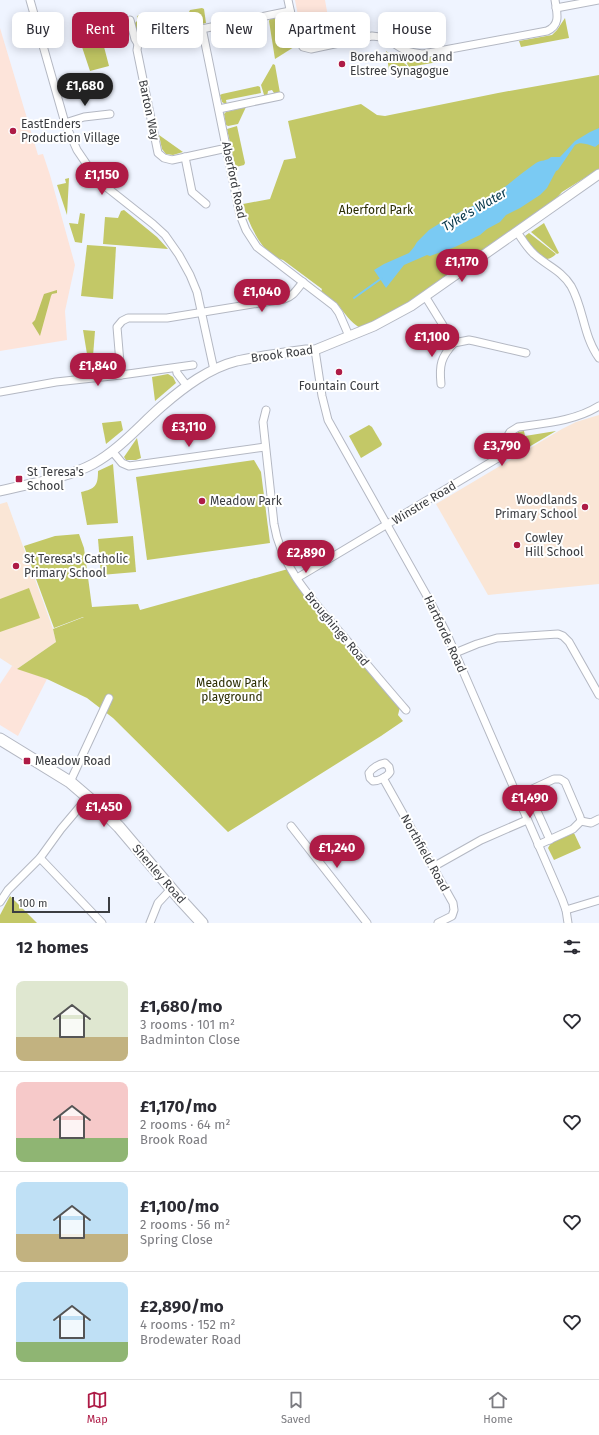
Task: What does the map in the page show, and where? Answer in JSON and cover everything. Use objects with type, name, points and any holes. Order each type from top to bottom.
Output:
[{"type":"main road","name":"Shenley Road","points":[[0,739],[70,782],[88,797],[119,827],[171,889],[202,923]]},
{"type":"street","points":[[30,0],[65,123],[77,150],[94,175],[117,197],[159,230],[179,255],[197,292],[214,370]]},
{"type":"street","points":[[288,0],[296,37],[303,47],[307,49],[372,36],[379,36],[405,50],[423,54],[552,29],[558,18],[555,0]]},
{"type":"street","points":[[556,8],[599,0]]},
{"type":"street","points":[[203,28],[290,10]]},
{"type":"street","name":"Barton Way","points":[[130,20],[137,42]]},
{"type":"street","name":"Aberford Road","points":[[203,33],[240,215],[246,230],[261,250],[334,306],[339,313],[349,336]]},
{"type":"street","name":"Barton Way","points":[[137,48],[158,153],[168,160],[227,148]]},
{"type":"street","points":[[219,109],[280,96]]},
{"type":"street","points":[[65,123],[84,117],[110,114]]},
{"type":"street","points":[[185,157],[192,192],[206,204]]},
{"type":"street","name":"Brook Road","points":[[0,491],[79,470],[93,464],[112,451],[163,405],[187,386],[214,370],[233,362],[250,358],[315,350],[374,326],[425,296],[599,174]]},
{"type":"street","points":[[517,232],[528,249],[534,255],[558,271],[571,287],[577,299],[591,345],[599,358]]},
{"type":"street","points":[[121,375],[117,327],[122,321],[128,318],[167,318],[289,298],[303,282]]},
{"type":"street","points":[[425,296],[454,343]]},
{"type":"street","points":[[441,384],[440,371],[442,358],[454,343],[469,340],[526,353]]},
{"type":"street","name":"Hartforde Road","points":[[315,350],[322,396],[328,420],[432,605],[455,653],[566,910],[568,923]]},
{"type":"street","points":[[0,392],[56,382],[194,365]]},
{"type":"street","points":[[176,368],[177,372],[187,386]]},
{"type":"street","name":"Winstre Road","points":[[297,578],[503,455],[507,446],[506,439],[513,430],[518,427],[568,419],[599,406]]},
{"type":"street","name":"Broughinge Road","points":[[266,410],[263,422],[276,539],[284,556],[307,593],[406,710]]},
{"type":"street","points":[[112,451],[122,463],[129,466],[265,447]]},
{"type":"street","points":[[455,653],[497,638],[558,634],[563,636],[569,642],[599,695]]},
{"type":"street","points":[[70,782],[108,707],[109,698]]},
{"type":"street","name":"Northfield Road","points":[[383,778],[454,906],[452,916],[438,923]]},
{"type":"street","points":[[517,794],[528,791],[554,779],[563,780],[581,821]]},
{"type":"street","points":[[528,791],[550,840]]},
{"type":"street","points":[[0,902],[4,894],[40,858],[61,829],[88,797]]},
{"type":"street","points":[[581,821],[591,823],[599,819]]},
{"type":"street","points":[[433,867],[481,840],[528,820]]},
{"type":"street","points":[[538,845],[573,829],[581,821]]},
{"type":"street","points":[[291,826],[367,923]]},
{"type":"street","points":[[40,858],[102,923]]},
{"type":"street","points":[[150,923],[158,903],[171,889]]},
{"type":"street","points":[[566,910],[599,900]]},
{"type":"shaded area","points":[[295,0],[325,0],[327,12],[297,12]]},
{"type":"shaded area","points":[[0,28],[38,155],[43,154],[50,175],[75,265],[65,311],[67,340],[0,351]]},
{"type":"shaded area","name":"Cowley Hill School","points":[[599,415],[599,584],[488,595],[436,504],[562,429],[576,422]]},
{"type":"shaded area","name":"St Teresa's Catholic Primary School","points":[[7,502],[53,629],[56,642],[17,669],[0,658],[0,504]]},
{"type":"shaded area","points":[[12,666],[47,679],[18,736],[0,725],[0,684]]},
{"type":"green space","points":[[204,9],[206,23],[203,24],[203,12],[189,12],[190,10]]},
{"type":"green space","points":[[275,18],[275,48],[292,48],[275,59],[269,21],[270,19]]},
{"type":"green space","points":[[565,18],[569,38],[521,47],[519,41],[552,35]]},
{"type":"green space","points":[[137,21],[137,36],[134,24]]},
{"type":"green space","points":[[82,48],[104,48],[109,66],[90,71]]},
{"type":"green space","points":[[386,51],[401,61],[408,67],[389,70]]},
{"type":"green space","points":[[437,56],[438,62],[409,67],[406,62],[408,57],[425,58]]},
{"type":"green space","points":[[273,64],[275,65],[280,93],[274,93],[272,90],[268,91],[267,97],[265,98],[261,85]]},
{"type":"green space","name":"Aberford Park","points":[[599,75],[599,169],[562,192],[554,201],[468,262],[452,270],[423,294],[360,328],[350,320],[337,304],[321,292],[322,289],[283,260],[268,252],[252,229],[243,204],[270,199],[284,160],[296,158],[288,121],[361,104],[377,115],[385,116],[498,93]]},
{"type":"green space","points":[[258,86],[260,87],[261,93],[226,100],[227,105],[222,102],[220,95],[222,94]]},
{"type":"green space","points":[[246,107],[238,124],[226,125],[224,114],[226,112]]},
{"type":"green space","points":[[237,126],[245,163],[244,165],[236,167],[227,129]]},
{"type":"green space","points":[[159,135],[183,152],[173,155],[166,154],[162,149]]},
{"type":"green space","points":[[69,178],[67,215],[57,185],[66,183],[65,179]]},
{"type":"green space","points":[[124,210],[157,237],[168,249],[103,244],[105,217],[118,218],[121,211]]},
{"type":"green space","points":[[80,213],[85,214],[82,243],[75,242],[69,223],[78,224]]},
{"type":"green space","points":[[544,223],[559,253],[557,254],[531,232]]},
{"type":"green space","points":[[529,233],[556,254],[548,259],[541,257],[526,239],[525,236]]},
{"type":"green space","points":[[87,245],[116,247],[113,299],[81,296]]},
{"type":"green space","points":[[57,290],[57,293],[52,294],[51,296],[40,336],[32,323],[35,320],[44,294]]},
{"type":"green space","points":[[83,330],[95,331],[93,356],[87,354]]},
{"type":"green space","points":[[168,374],[173,377],[176,383],[155,401],[152,377]]},
{"type":"green space","points":[[121,421],[123,430],[106,444],[102,423]]},
{"type":"green space","points":[[369,425],[372,427],[382,444],[361,458],[349,436]]},
{"type":"green space","points":[[524,431],[525,436],[556,431],[517,454],[511,446],[511,440],[518,432]]},
{"type":"green space","points":[[137,438],[141,458],[136,460],[126,460],[124,457]]},
{"type":"green space","name":"Meadow Park","points":[[254,460],[261,472],[270,543],[147,560],[136,477]]},
{"type":"green space","points":[[113,464],[118,523],[87,525],[81,492],[93,488],[97,480],[98,471]]},
{"type":"green space","name":"Meadow Park playground","points":[[79,534],[84,548],[92,607],[138,604],[140,610],[288,569],[400,707],[398,715],[403,721],[228,832],[113,718],[87,698],[47,679],[17,669],[56,642],[53,629],[84,617],[54,628],[24,546],[55,536]]},
{"type":"green space","points":[[133,536],[136,572],[101,575],[98,539]]},
{"type":"green space","points":[[29,588],[40,618],[0,632],[0,599]]},
{"type":"green space","points":[[574,833],[581,848],[554,860],[548,848],[551,843]]},
{"type":"green space","points":[[10,896],[37,923],[0,923],[0,915]]},
{"type":"water","points":[[599,128],[599,144],[595,147],[582,143],[575,145],[556,171],[547,188],[540,195],[506,215],[500,222],[487,229],[480,235],[455,247],[430,256],[427,255],[404,265],[386,288],[374,270],[409,253],[429,230],[450,217],[485,200],[497,191],[499,193],[503,191],[502,189],[536,163],[551,157],[560,157],[575,141]]},
{"type":"waterway","name":"Tyke's Water","points":[[354,298],[382,278]]},
{"type":"place","name":"Borehamwood and Elstree Synagogue","points":[[342,64]]},
{"type":"place","name":"EastEnders Production Village","points":[[13,131]]},
{"type":"place","name":"Fountain Court","points":[[339,372]]},
{"type":"place","name":"St Teresa's School","points":[[19,479]]},
{"type":"place","name":"Meadow Park","points":[[202,501]]},
{"type":"place","name":"Woodlands Primary School","points":[[585,507]]},
{"type":"place","name":"Cowley Hill School","points":[[517,545]]},
{"type":"place","name":"St Teresa's Catholic Primary School","points":[[16,566]]},
{"type":"place","name":"Meadow Road","points":[[27,761]]}]
